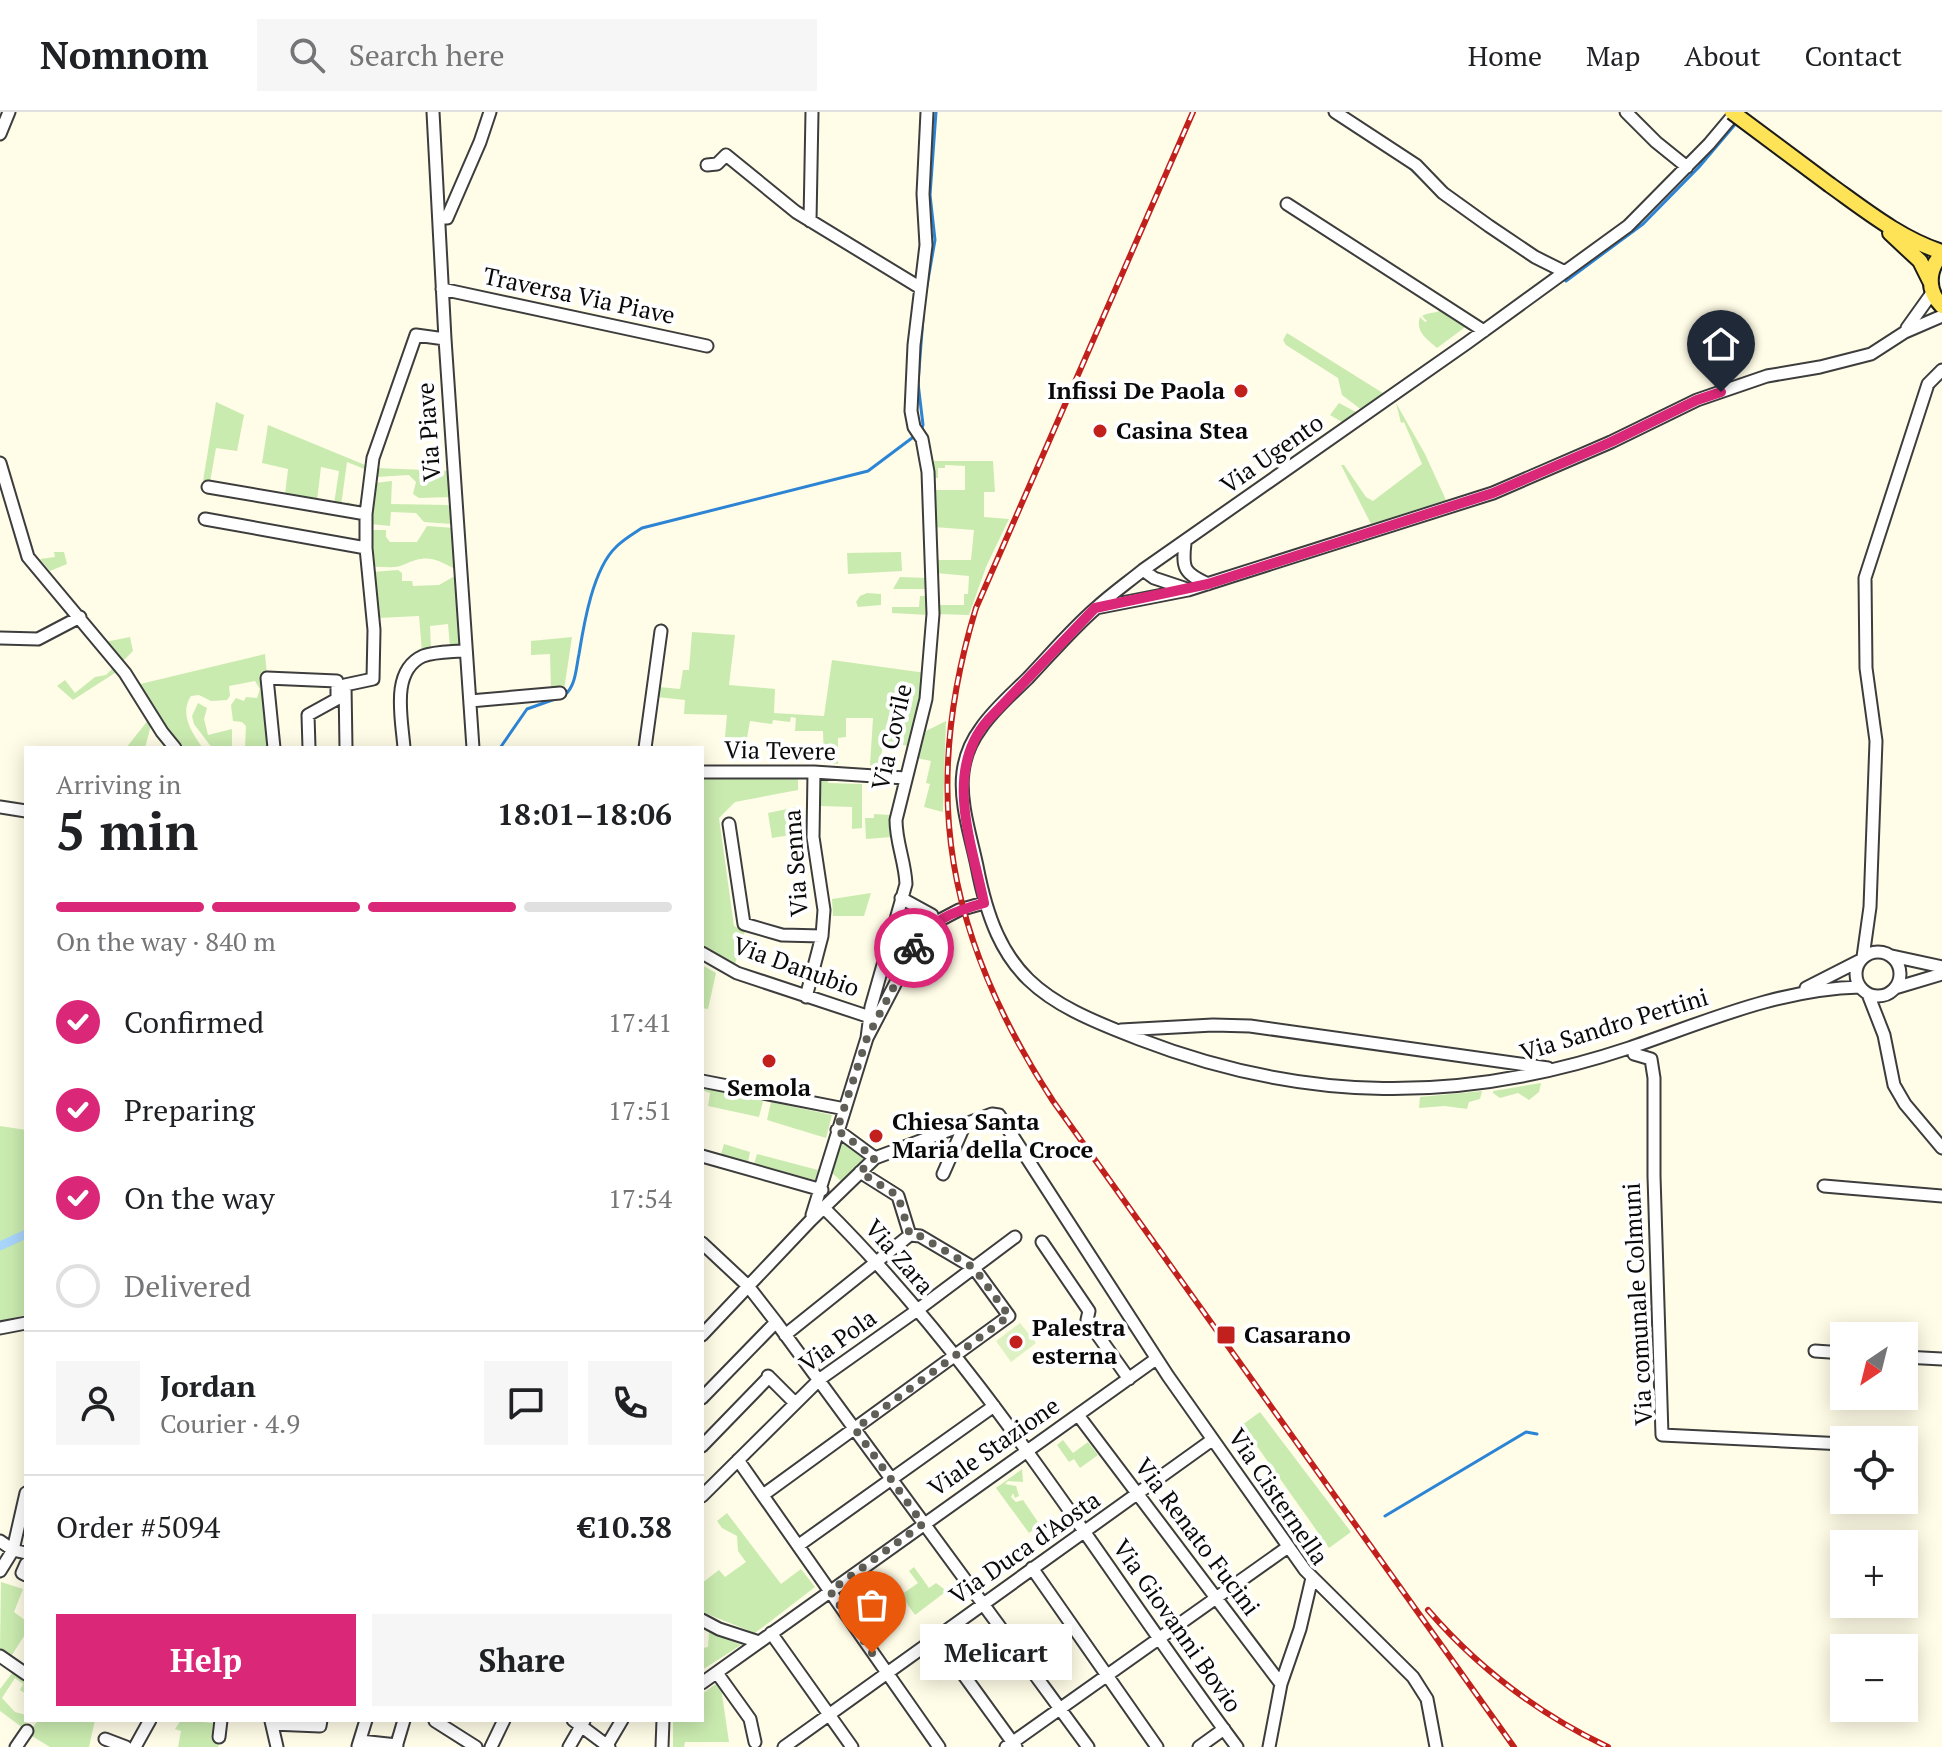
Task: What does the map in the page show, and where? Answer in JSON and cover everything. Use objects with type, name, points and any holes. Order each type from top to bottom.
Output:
[{"type":"main road","points":[[1735,112],[1870,214],[1923,246],[1942,253],[1931,270],[1931,287]]},
{"type":"main road","points":[[1870,214],[1920,261],[1942,306]]},
{"type":"street","points":[[0,134],[9,112]]},
{"type":"street","name":"Via Piave","points":[[433,112],[473,746]]},
{"type":"street","points":[[440,218],[447,218],[490,112]]},
{"type":"street","points":[[810,221],[812,112]]},
{"type":"street","points":[[707,165],[717,164],[726,155],[810,221],[919,287],[926,245],[923,194],[927,112]]},
{"type":"street","points":[[1335,112],[1416,165],[1443,193],[1489,226],[1535,257],[1565,272]]},
{"type":"street","points":[[1626,112],[1687,167]]},
{"type":"street","name":"Via Ugento","points":[[984,903],[963,792],[963,770],[969,749],[988,720],[1095,608],[1143,570],[1628,226],[1687,167],[1735,112]]},
{"type":"street","points":[[1287,204],[1484,331]]},
{"type":"street","name":"Via Covile","points":[[811,1220],[867,1038],[906,884],[896,839],[896,820],[926,699],[933,614],[928,472],[922,439],[914,427],[911,411],[919,287]]},
{"type":"street","points":[[1905,332],[1931,287]]},
{"type":"street","name":"Traversa Via Piave","points":[[442,289],[707,346]]},
{"type":"street","points":[[1095,608],[1188,590],[1493,493],[1611,442],[1697,400],[1767,376],[1871,354],[1905,332],[1942,316]]},
{"type":"street","points":[[346,746],[345,685],[373,679],[374,630],[366,514],[373,458],[416,335],[445,339]]},
{"type":"street","points":[[1942,370],[1928,384],[1865,578],[1866,668],[1876,741],[1870,907],[1861,959],[1855,974],[1884,1035],[1894,1085],[1905,1104],[1942,1148]]},
{"type":"street","points":[[0,463],[28,557],[125,673],[173,746]]},
{"type":"street","points":[[208,487],[366,514]]},
{"type":"street","points":[[205,519],[366,548]]},
{"type":"street","points":[[1185,543],[1183,562],[1189,575],[1208,584]]},
{"type":"street","points":[[1143,570],[1154,578],[1188,590]]},
{"type":"street","points":[[0,638],[38,639],[80,617]]},
{"type":"street","points":[[645,746],[661,631]]},
{"type":"street","points":[[404,746],[401,687],[405,674],[412,664],[428,654],[461,651]]},
{"type":"street","points":[[274,746],[267,678],[337,681],[337,699],[308,715],[309,746]]},
{"type":"street","points":[[470,701],[560,693]]},
{"type":"street","name":"Via Tevere","points":[[704,772],[814,772],[905,778]]},
{"type":"street","name":"Via Senna","points":[[806,997],[822,936],[824,910],[813,837],[814,772]]},
{"type":"street","points":[[0,807],[24,811]]},
{"type":"street","points":[[729,824],[744,924],[782,935],[822,936]]},
{"type":"street","points":[[901,898],[932,915]]},
{"type":"street","points":[[872,1018],[923,933],[949,915],[984,903]]},
{"type":"street","name":"Via Sandro Pertini","points":[[984,903],[1000,945],[1033,984],[1055,1000],[1116,1030],[1185,1056],[1239,1072],[1348,1088],[1444,1088],[1525,1077],[1629,1048],[1747,1006],[1825,988],[1864,991]]},
{"type":"street","points":[[1870,907],[1874,933],[1881,949],[1896,961],[1900,975],[1885,1006],[1884,1035]]},
{"type":"street","points":[[1861,959],[1874,952],[1942,967]]},
{"type":"street","name":"Via Danubio","points":[[704,954],[737,973],[872,1018]]},
{"type":"street","name":"Via Sandro Pertini","points":[[1795,994],[1861,959]]},
{"type":"street","points":[[1864,991],[1883,996],[1942,974]]},
{"type":"street","points":[[1116,1030],[1229,1024],[1561,1068]]},
{"type":"street","name":"Via comunale Colmuni","points":[[1634,1054],[1651,1059],[1654,1078],[1662,1435],[1830,1443]]},
{"type":"street","points":[[704,1081],[845,1109]]},
{"type":"street","name":"Via Cisternella","points":[[965,1124],[992,1114],[1002,1118],[1156,1359],[1312,1578],[1300,1629],[1281,1684],[1269,1747]]},
{"type":"street","points":[[704,1333],[823,1207],[875,1158],[965,1124]]},
{"type":"street","points":[[943,1174],[965,1124]]},
{"type":"street","points":[[837,1130],[875,1158]]},
{"type":"street","points":[[704,1157],[822,1190]]},
{"type":"street","points":[[860,1172],[898,1196],[910,1235]]},
{"type":"street","points":[[825,1176],[842,1189]]},
{"type":"street","points":[[1824,1186],[1942,1196]]},
{"type":"street","name":"Via Zara","points":[[823,1207],[876,1260],[994,1406],[1026,1452]]},
{"type":"street","points":[[763,1495],[1009,1316],[974,1268],[920,1236],[910,1235],[785,1335]]},
{"type":"street","name":"Via Pola","points":[[704,1494],[820,1379],[1015,1237]]},
{"type":"street","points":[[1042,1242],[1089,1311],[1087,1320],[1129,1379]]},
{"type":"street","points":[[704,1245],[748,1286],[820,1379],[1088,1747]]},
{"type":"street","points":[[704,1396],[776,1322]]},
{"type":"street","points":[[0,1328],[24,1323]]},
{"type":"street","points":[[1815,1351],[1830,1352]]},
{"type":"street","points":[[1918,1358],[1942,1359]]},
{"type":"street","name":"Viale Stazione","points":[[704,1682],[1156,1359]]},
{"type":"street","points":[[704,1444],[768,1376],[795,1403]]},
{"type":"street","points":[[799,1545],[994,1406]]},
{"type":"street","name":"Via Renato Fucini","points":[[1078,1415],[1281,1684]]},
{"type":"street","name":"Via Duca d'Aosta","points":[[784,1747],[1212,1440]]},
{"type":"street","name":"Via Giovanni Bovio","points":[[1026,1452],[1237,1747]]},
{"type":"street","points":[[738,1460],[939,1747]]},
{"type":"street","points":[[0,1571],[13,1550],[24,1502]]},
{"type":"street","points":[[0,1541],[13,1550],[24,1553]]},
{"type":"street","points":[[937,1638],[1012,1745],[1288,1547]]},
{"type":"street","points":[[1032,1568],[1157,1747]]},
{"type":"street","points":[[1312,1578],[1413,1677],[1427,1699],[1436,1747]]},
{"type":"street","points":[[1309,1592],[1347,1612]]},
{"type":"street","points":[[704,1621],[759,1642]]},
{"type":"street","points":[[771,1633],[852,1747]]},
{"type":"street","points":[[0,1656],[24,1673]]},
{"type":"street","points":[[717,1673],[750,1719],[755,1737]]},
{"type":"street","points":[[135,1747],[149,1722]]},
{"type":"street","points":[[219,1737],[221,1722]]},
{"type":"street","points":[[277,1747],[272,1722],[320,1726],[321,1722]]},
{"type":"street","points":[[365,1722],[359,1744],[396,1746],[403,1722]]},
{"type":"street","points":[[491,1747],[503,1722]]},
{"type":"street","points":[[569,1747],[579,1722],[607,1747],[621,1722]]},
{"type":"street","points":[[662,1747],[663,1722]]},
{"type":"street","points":[[444,1723],[476,1747]]},
{"type":"street","points":[[1199,1747],[1224,1729]]},
{"type":"street","points":[[16,1747],[27,1731]]},
{"type":"street","points":[[105,1739],[126,1747]]},
{"type":"green space","points":[[1443,308],[1468,325],[1437,348],[1423,335],[1419,322],[1420,317],[1425,322],[1422,316]]},
{"type":"green space","points":[[1287,333],[1386,395],[1363,411],[1342,395],[1338,378],[1286,345],[1283,340]]},
{"type":"green space","points":[[216,402],[244,415],[237,451],[216,448],[210,482],[203,481]]},
{"type":"green space","points":[[1339,403],[1356,412],[1342,422],[1330,415]]},
{"type":"green space","points":[[1396,403],[1425,454],[1446,500],[1371,524],[1341,465],[1366,497],[1373,501],[1422,464],[1404,422],[1401,423]]},
{"type":"green space","points":[[268,425],[370,467],[364,509],[346,506],[347,502],[362,503],[367,470],[347,462],[341,506],[334,504],[339,471],[321,467],[317,501],[285,495],[288,469],[262,463]]},
{"type":"green space","points":[[932,461],[993,461],[995,492],[984,492],[984,517],[1009,519],[986,567],[969,615],[936,614],[938,605],[964,605],[969,576],[936,573],[935,535],[938,560],[971,560],[974,530],[934,527],[933,490],[965,490],[965,466],[945,465],[945,468],[938,468],[938,478],[933,478]]},
{"type":"green space","points":[[376,468],[450,471],[452,497],[419,498],[413,494],[416,482],[409,475],[376,477]]},
{"type":"green space","points":[[392,481],[391,504],[448,505],[453,508],[451,524],[424,522],[416,513],[391,512],[390,526],[371,524],[374,483]]},
{"type":"green space","points":[[427,526],[454,528],[457,570],[436,560],[425,559],[396,567],[371,567],[370,534],[373,530],[386,530],[390,542],[417,542]]},
{"type":"green space","points":[[54,552],[64,552],[67,564],[50,571],[40,559],[55,557]]},
{"type":"green space","points":[[901,552],[902,571],[848,574],[847,553]]},
{"type":"green space","points":[[398,570],[402,573],[402,581],[412,581],[413,586],[439,585],[453,577],[457,579],[462,647],[450,646],[448,624],[430,626],[431,649],[422,652],[419,616],[378,618],[372,572]]},
{"type":"green space","points":[[900,577],[927,578],[927,589],[893,589]]},
{"type":"green space","points":[[867,593],[881,594],[881,605],[858,607],[856,602]]},
{"type":"green space","points":[[920,596],[927,596],[928,615],[892,613],[892,607],[919,607]]},
{"type":"green space","points":[[692,632],[735,635],[729,685],[775,689],[774,713],[824,716],[832,660],[926,673],[920,713],[908,746],[883,741],[880,767],[870,765],[873,718],[846,718],[846,737],[838,738],[838,764],[824,763],[823,731],[795,731],[796,718],[791,717],[790,722],[773,720],[772,724],[750,721],[747,738],[725,737],[727,715],[684,714],[685,700],[657,697],[659,687],[680,689],[683,670],[689,670]]},
{"type":"green space","points":[[130,637],[133,651],[121,663],[105,642]]},
{"type":"green space","points":[[572,637],[564,690],[551,690],[550,654],[531,655],[531,641]]},
{"type":"green space","points":[[265,654],[274,746],[245,746],[246,726],[233,721],[231,705],[236,698],[244,701],[246,697],[257,698],[260,689],[255,681],[229,686],[230,696],[227,700],[211,701],[199,695],[191,696],[187,716],[191,730],[202,746],[180,746],[136,685]]},
{"type":"green space","points":[[112,669],[118,671],[73,700],[57,686],[65,680],[75,693],[95,677],[106,675]]},
{"type":"green space","points":[[198,703],[207,708],[204,719],[208,735],[232,729],[232,746],[210,746],[194,724],[192,716]]},
{"type":"green space","points":[[149,719],[151,725],[146,746],[128,746]]},
{"type":"green space","points":[[946,721],[943,812],[924,807],[930,784],[926,783],[931,761],[917,758],[926,731]]},
{"type":"green space","points":[[798,778],[798,790],[735,802],[719,818],[734,926],[745,931],[735,964],[704,946],[704,779]]},
{"type":"green space","points":[[820,778],[828,778],[828,783],[862,784],[862,828],[852,829],[852,807],[821,806]]},
{"type":"green space","points":[[801,806],[803,833],[772,838],[768,813]]},
{"type":"green space","points":[[874,814],[890,815],[892,837],[866,839],[865,818],[874,818]]},
{"type":"green space","points":[[871,893],[864,916],[833,916],[832,899]]},
{"type":"green space","points":[[704,966],[716,973],[708,1009],[704,1008]]},
{"type":"green space","points":[[1541,1083],[1539,1092],[1529,1100],[1518,1093],[1500,1098],[1493,1093],[1493,1091]]},
{"type":"green space","points":[[704,1087],[763,1101],[759,1117],[708,1106],[710,1093],[704,1091]]},
{"type":"green space","points":[[1482,1091],[1480,1099],[1469,1102],[1467,1109],[1445,1106],[1419,1108],[1420,1097]]},
{"type":"green space","points":[[771,1102],[832,1115],[826,1138],[767,1120]]},
{"type":"green space","points":[[0,1126],[24,1130],[24,1315],[0,1321]]},
{"type":"green space","points":[[843,1139],[863,1159],[842,1182],[831,1172]]},
{"type":"green space","points":[[724,1144],[750,1152],[748,1162],[721,1154]]},
{"type":"green space","points":[[757,1154],[818,1170],[815,1180],[754,1164]]},
{"type":"green space","name":"Palestra esterna","points":[[1020,1323],[1036,1343],[1011,1362],[996,1341]]},
{"type":"green space","points":[[1260,1412],[1351,1532],[1329,1548],[1242,1425]]},
{"type":"green space","points":[[1063,1440],[1073,1453],[1088,1442],[1098,1455],[1080,1468],[1074,1459],[1069,1462],[1057,1445]]},
{"type":"green space","points":[[1022,1469],[1023,1482],[1008,1481],[1005,1484],[1016,1486],[1019,1496],[1015,1498],[1013,1493],[1011,1497],[1016,1502],[1023,1500],[1040,1525],[1029,1533],[996,1488]]},
{"type":"green space","points":[[727,1513],[781,1584],[801,1569],[815,1587],[755,1633],[704,1613],[704,1581],[719,1570],[725,1577],[746,1562],[738,1551],[737,1536],[722,1528],[717,1521]]},
{"type":"green space","points":[[914,1567],[929,1588],[936,1583],[944,1589],[944,1593],[915,1615],[901,1595],[918,1583],[909,1571]]},
{"type":"green space","points":[[1,1582],[23,1589],[14,1612],[24,1620],[24,1636],[10,1658],[0,1650]]},
{"type":"green space","points":[[709,1631],[741,1645],[704,1669],[704,1648],[708,1647]]},
{"type":"green space","points":[[13,1672],[24,1680],[24,1693],[20,1690],[23,1684],[15,1678],[2,1698],[15,1712],[24,1714],[24,1722],[27,1722],[23,1728],[0,1711],[0,1689]]},
{"type":"green space","points":[[720,1681],[729,1742],[685,1742],[684,1747],[673,1747],[673,1722],[704,1722],[704,1693]]},
{"type":"green space","points":[[37,1722],[95,1722],[89,1747],[50,1747],[32,1736]]},
{"type":"green space","points":[[180,1722],[213,1723],[211,1739],[220,1740],[218,1747],[178,1747],[181,1731],[175,1729]]},
{"type":"waterway","points":[[926,291],[935,240],[930,195],[936,112]]},
{"type":"waterway","points":[[1566,281],[1643,224],[1699,167],[1738,121]]},
{"type":"waterway","points":[[1410,168],[1431,188]]},
{"type":"waterway","points":[[921,430],[918,383],[923,318]]},
{"type":"waterway","points":[[565,695],[575,676],[596,582],[608,557],[625,539],[642,528],[868,471],[916,435]]},
{"type":"waterway","points":[[501,746],[527,709],[558,698]]},
{"type":"waterway","points":[[0,1246],[24,1235]]},
{"type":"waterway","points":[[1385,1516],[1526,1432],[1537,1434]]},
{"type":"railway","points":[[1193,112],[976,608],[959,676],[949,741],[948,803],[954,864],[967,923],[989,982],[1017,1041],[1053,1101],[1514,1747]]},
{"type":"railway","points":[[1428,1610],[1468,1652],[1511,1688],[1558,1720],[1608,1747]]},
{"type":"way so far","points":[[872,1653],[830,1591],[923,1524],[855,1429],[1009,1316],[974,1268],[920,1236],[910,1235],[898,1196],[860,1172],[875,1158],[837,1130],[867,1038],[914,948]]},
{"type":"place","name":"Infissi De Paola","points":[[1241,391]]},
{"type":"place","name":"Casina Stea","points":[[1100,431]]},
{"type":"place","name":"Semola","points":[[769,1061]]},
{"type":"place","name":"Chiesa Santa Maria della Croce","points":[[876,1136]]},
{"type":"place","name":"Casarano","points":[[1226,1335]]},
{"type":"place","name":"Palestra esterna","points":[[1016,1342]]},
{"type":"place","name":"Melicart","points":[[872,1653]]},
{"type":"route","points":[[914,948],[934,923],[959,910],[984,903],[963,792],[963,770],[969,749],[988,720],[1095,608],[1188,590],[1493,493],[1611,442],[1697,400],[1721,392]]}]
